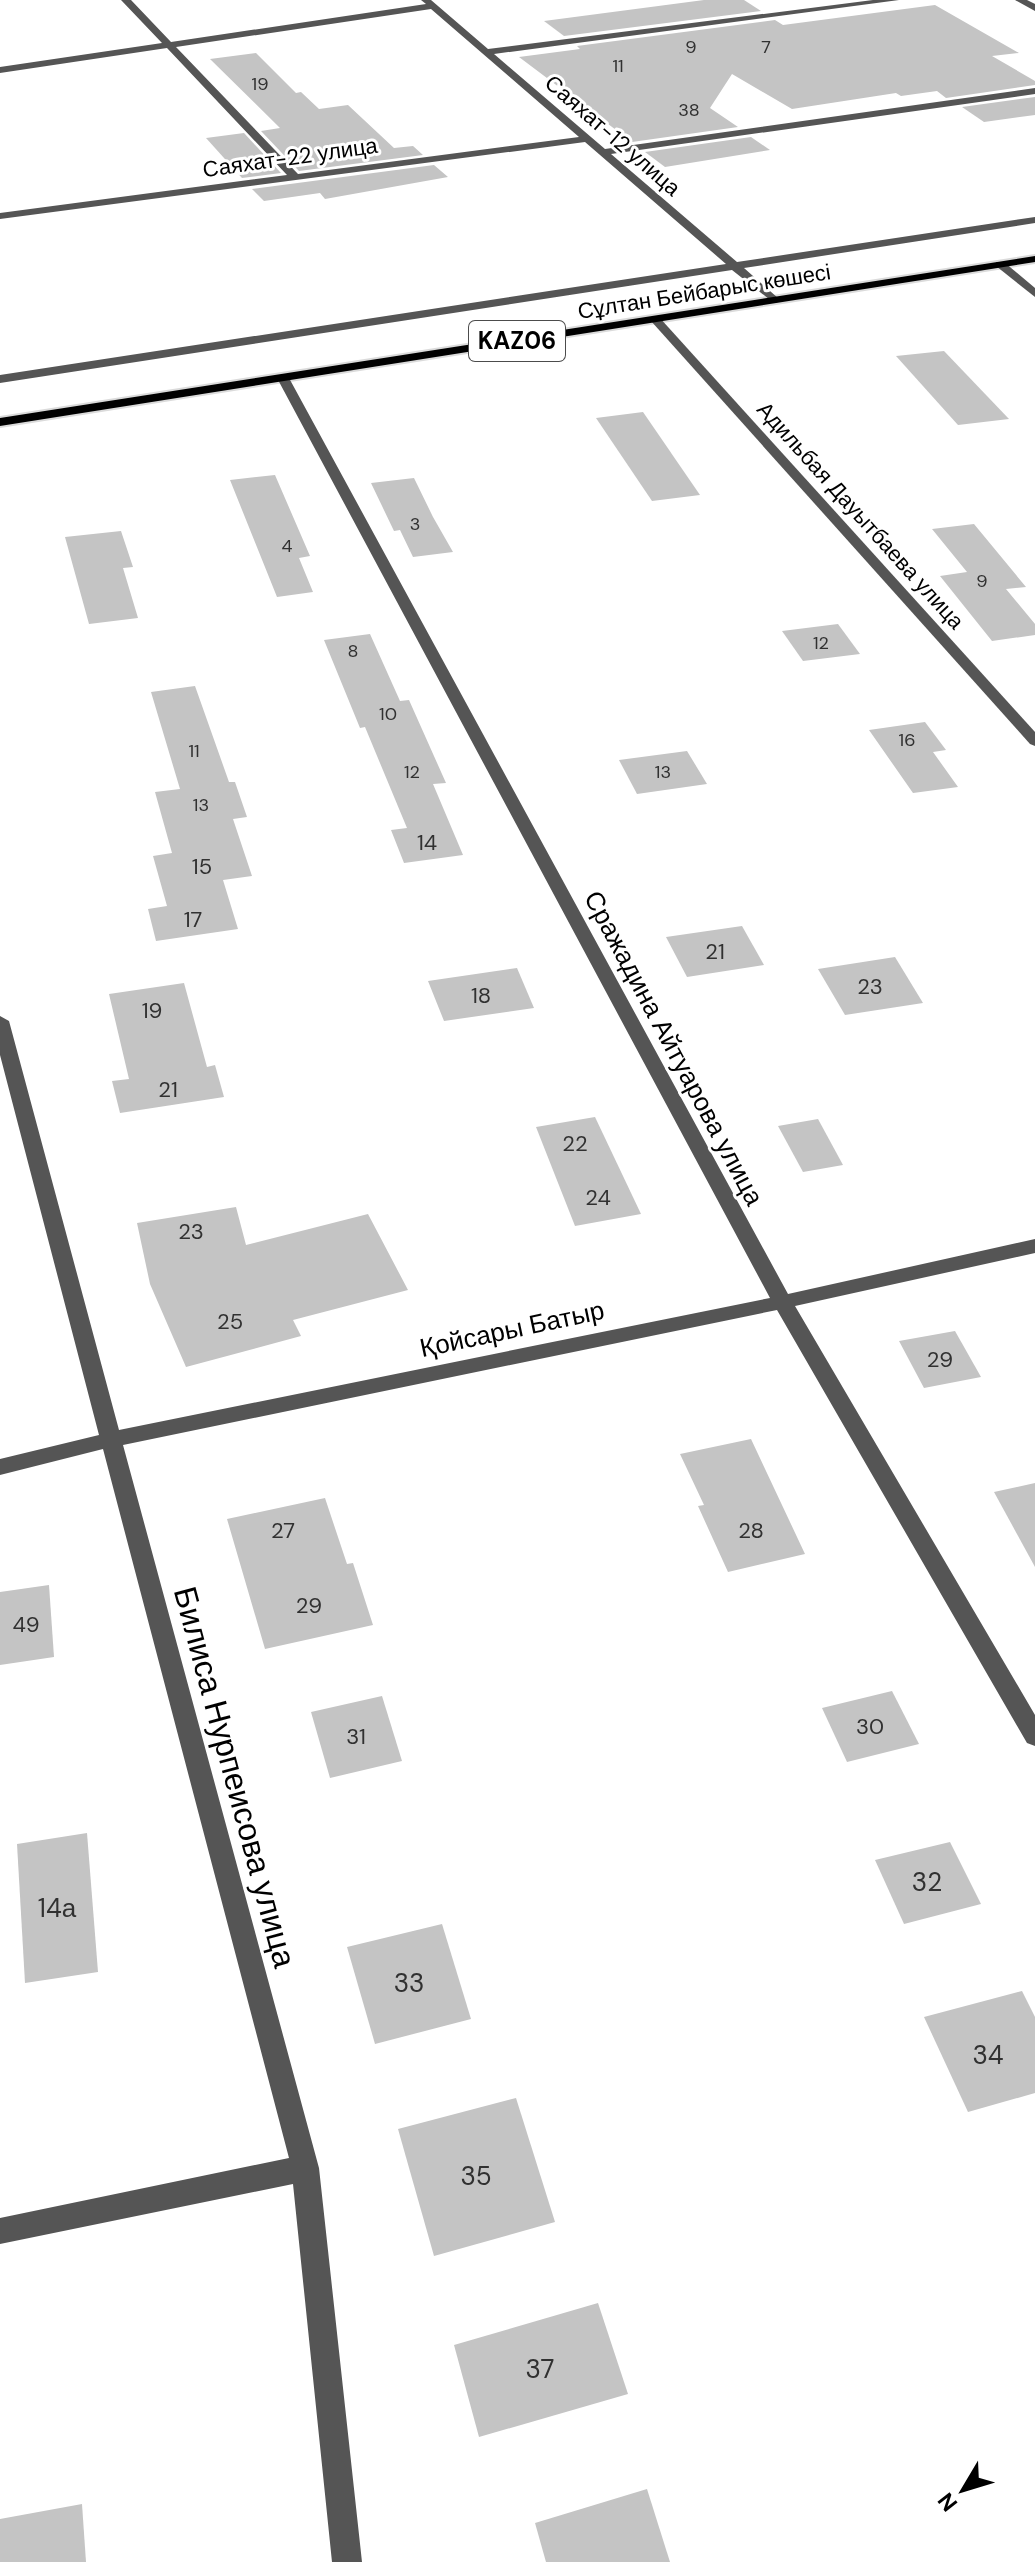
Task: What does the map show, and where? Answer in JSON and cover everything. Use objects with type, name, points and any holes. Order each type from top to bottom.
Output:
[{"type":"main road","name":"Сұлтан Бейбарыс көшесі","points":[[0,422],[1035,259]]},
{"type":"street","points":[[126,0],[294,176]]},
{"type":"street","points":[[486,52],[894,0]]},
{"type":"street","points":[[1020,0],[1035,8]]},
{"type":"street","points":[[0,70],[430,3]]},
{"type":"street","name":"Саяхат-12 улица","points":[[430,3],[600,153],[774,300]]},
{"type":"street","points":[[600,153],[1035,91]]},
{"type":"street","name":"Саяхат-22 улица","points":[[0,216],[585,139]]},
{"type":"street","points":[[0,379],[1035,220]]},
{"type":"street","points":[[1000,264],[1035,294]]},
{"type":"street","name":"Адильбая Дауытбаева улица","points":[[655,319],[1035,741]]},
{"type":"street","name":"Сражадина Айтуарова улица","points":[[283,378],[782,1302],[1035,1736]]},
{"type":"street","name":"Билиса Нурпеисова улица","points":[[0,1021],[305,2168],[347,2562]]},
{"type":"street","name":"Қойсары Батыр","points":[[0,1467],[113,1439],[782,1302],[1035,1246]]},
{"type":"street","points":[[0,2231],[305,2168]]},
{"type":"building","points":[[704,0],[744,0],[761,11],[564,36],[544,21]]},
{"type":"building","points":[[935,5],[1019,53],[992,56],[1035,81],[1035,85],[946,98],[937,91],[901,96],[896,93],[792,109],[732,74],[710,108],[738,127],[632,142],[519,57],[580,49],[577,46],[775,20],[783,25]]},
{"type":"building","points":[[256,53],[296,93],[301,92],[319,109],[348,105],[394,148],[413,146],[423,155],[299,171],[261,131],[280,128],[210,59]]},
{"type":"building","points":[[1035,97],[1035,115],[984,122],[962,107]]},
{"type":"building","points":[[244,133],[281,173],[242,178],[206,138]]},
{"type":"building","points":[[751,137],[770,150],[665,167],[645,152]]},
{"type":"building","points":[[434,165],[448,177],[325,199],[320,193],[264,201],[252,189]]},
{"type":"building","points":[[944,351],[1009,419],[958,425],[896,356]]},
{"type":"building","points":[[643,412],[700,495],[652,501],[596,418]]},
{"type":"building","points":[[275,475],[310,556],[299,558],[313,592],[277,597],[230,480]]},
{"type":"building","points":[[414,478],[453,552],[413,557],[400,530],[394,531],[371,483]]},
{"type":"building","points":[[974,524],[1026,587],[1006,589],[1035,624],[1035,635],[992,641],[940,576],[967,572],[932,529]]},
{"type":"building","points":[[121,531],[133,567],[123,568],[138,618],[89,624],[65,537]]},
{"type":"building","points":[[838,624],[860,654],[803,661],[782,631]]},
{"type":"building","points":[[370,634],[400,701],[409,700],[446,783],[433,784],[463,855],[404,863],[391,830],[407,828],[365,727],[360,728],[324,640]]},
{"type":"building","points":[[195,686],[229,782],[235,782],[247,817],[233,819],[252,876],[223,880],[238,929],[156,941],[148,909],[167,906],[153,856],[172,853],[155,792],[180,789],[151,692]]},
{"type":"building","points":[[925,722],[946,750],[933,752],[958,787],[913,793],[869,730]]},
{"type":"building","points":[[687,751],[707,784],[637,794],[619,760]]},
{"type":"building","points":[[742,926],[764,965],[687,977],[666,937]]},
{"type":"building","points":[[895,957],[923,1003],[845,1015],[818,969]]},
{"type":"building","points":[[517,968],[534,1008],[444,1021],[428,981]]},
{"type":"building","points":[[184,983],[207,1067],[215,1065],[224,1097],[120,1113],[112,1081],[129,1079],[109,994]]},
{"type":"building","points":[[595,1117],[641,1214],[575,1226],[536,1127]]},
{"type":"building","points":[[818,1119],[843,1165],[803,1172],[778,1126]]},
{"type":"building","points":[[236,1207],[246,1245],[368,1214],[408,1290],[293,1320],[301,1336],[186,1367],[150,1284],[137,1223]]},
{"type":"building","points":[[955,1331],[981,1377],[924,1388],[899,1341]]},
{"type":"building","points":[[751,1439],[805,1554],[728,1572],[698,1506],[704,1505],[680,1454]]},
{"type":"building","points":[[1035,1483],[1035,1567],[994,1492]]},
{"type":"building","points":[[325,1498],[347,1564],[353,1563],[373,1625],[265,1649],[227,1519]]},
{"type":"building","points":[[49,1585],[54,1657],[0,1665],[0,1592]]},
{"type":"building","points":[[892,1691],[919,1744],[847,1762],[822,1708]]},
{"type":"building","points":[[382,1696],[402,1761],[330,1778],[311,1712]]},
{"type":"building","points":[[87,1833],[98,1972],[25,1983],[17,1844]]},
{"type":"building","points":[[950,1842],[981,1904],[904,1924],[875,1860]]},
{"type":"building","points":[[442,1924],[471,2019],[375,2044],[347,1947]]},
{"type":"building","points":[[1022,1991],[1035,2017],[1035,2093],[968,2112],[924,2017]]},
{"type":"building","points":[[516,2098],[555,2222],[434,2256],[398,2129]]},
{"type":"building","points":[[598,2303],[628,2394],[479,2437],[454,2345]]},
{"type":"building","points":[[647,2489],[670,2562],[546,2562],[535,2523]]},
{"type":"building","points":[[82,2504],[86,2562],[0,2562],[0,2519]]}]
